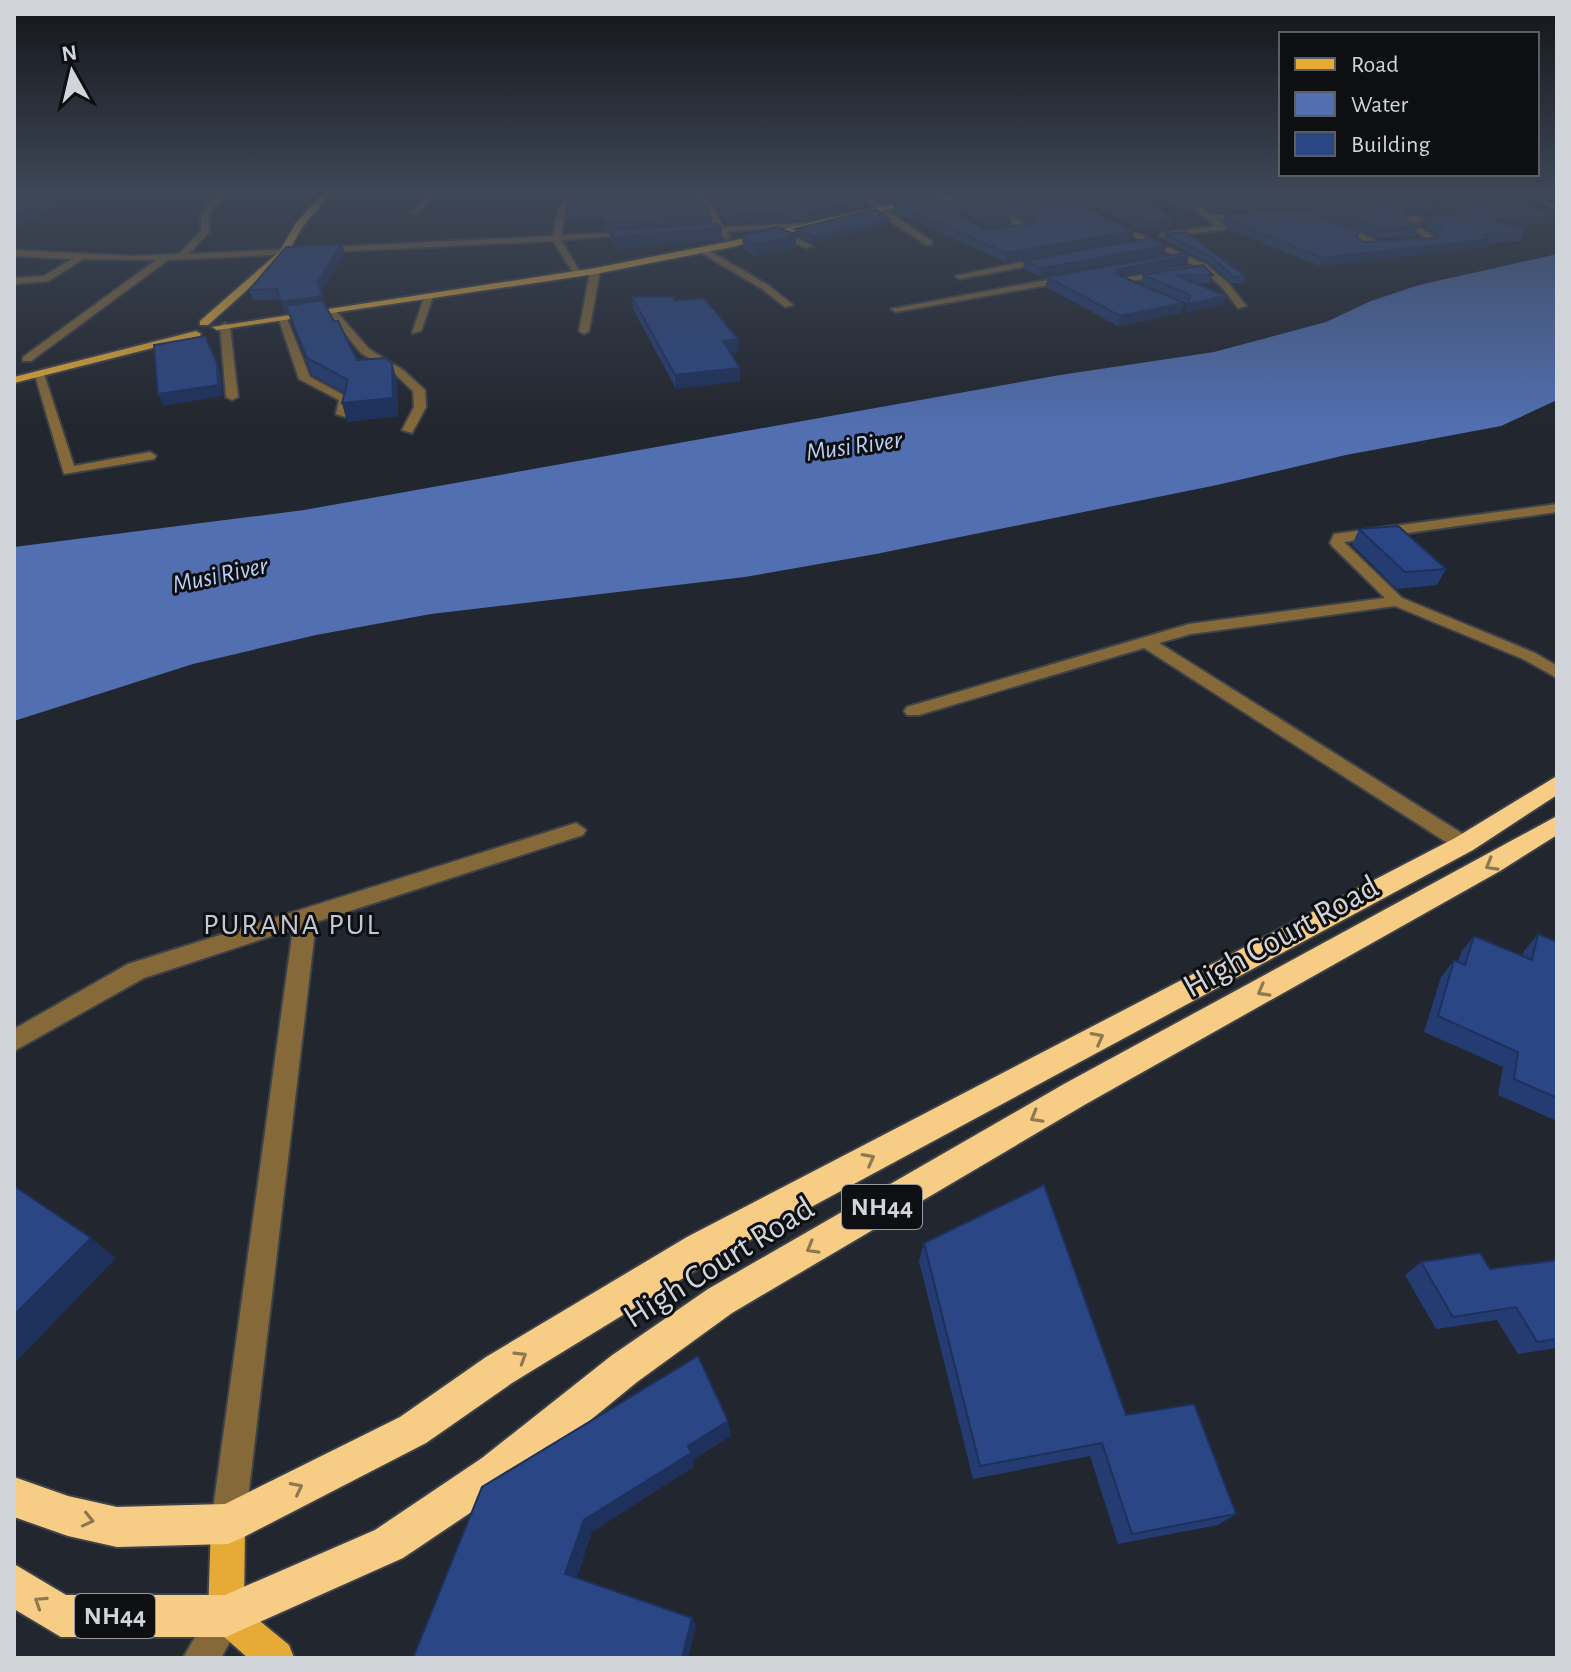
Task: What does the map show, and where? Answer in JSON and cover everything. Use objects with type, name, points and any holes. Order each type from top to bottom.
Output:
[{"type":"highway","name":"High Court Road","points":[[228,1524],[413,1430],[499,1370],[699,1249],[1464,844],[1557,784]]},
{"type":"highway","name":"High Court Road","points":[[226,1616],[389,1544],[496,1472],[624,1369],[720,1301],[1075,1094],[1491,865],[1557,824]]},
{"type":"highway","name":"NH44","points":[[14,1497],[68,1516],[117,1527],[228,1524]]},
{"type":"highway","name":"NH44","points":[[14,1585],[61,1616],[226,1616]]},
{"type":"main road","points":[[14,380],[190,332],[264,270]]},
{"type":"main road","points":[[14,373],[190,332],[600,270]]},
{"type":"main road","points":[[204,323],[221,327]]},
{"type":"main road","points":[[228,1524],[226,1616],[276,1658]]},
{"type":"street","points":[[14,281],[46,279],[60,270]]},
{"type":"street","points":[[27,359],[148,270]]},
{"type":"street","points":[[574,270],[576,274]]},
{"type":"street","points":[[736,270],[788,305]]},
{"type":"street","points":[[960,276],[993,270]]},
{"type":"street","points":[[1090,287],[1186,270]]},
{"type":"street","points":[[1208,270],[1225,285],[1241,306]]},
{"type":"street","points":[[584,331],[595,271]]},
{"type":"street","points":[[896,309],[1090,274]]},
{"type":"street","points":[[1120,281],[1145,292]]},
{"type":"street","points":[[1029,298],[1074,290]]},
{"type":"street","points":[[416,331],[433,293]]},
{"type":"street","points":[[332,312],[365,351],[399,372],[419,390],[420,407],[408,430]]},
{"type":"street","points":[[282,319],[305,379],[345,399],[342,414]]},
{"type":"street","points":[[221,327],[232,397]]},
{"type":"street","points":[[38,374],[69,471],[150,456]]},
{"type":"street","points":[[1557,508],[1339,537],[1337,543],[1397,601],[1529,656],[1557,673]]},
{"type":"street","points":[[913,711],[1189,629],[1397,601]]},
{"type":"street","points":[[1146,642],[1464,844]]},
{"type":"street","points":[[14,1041],[136,971],[576,830]]},
{"type":"street","points":[[228,1524],[306,916]]},
{"type":"street","points":[[201,1658],[226,1616]]},
{"type":"water","name":"Musi River","points":[[1486,270],[1557,270],[1557,400],[1501,426],[1346,455],[1217,485],[876,554],[745,577],[431,614],[316,635],[193,664],[14,721],[14,547],[304,510],[1060,375],[1214,352],[1326,322],[1371,301],[1419,285]]},
{"type":"building","points":[[266,270],[325,270],[317,282],[323,296],[281,302],[277,289],[249,290]]},
{"type":"building","points":[[1087,270],[1115,270],[1116,274],[1184,303],[1120,316],[1047,277]]},
{"type":"building","points":[[1173,270],[1208,270],[1213,275],[1175,275],[1226,296],[1188,304],[1190,295],[1143,275]]},
{"type":"building","points":[[1226,270],[1237,270],[1245,276],[1234,277]]},
{"type":"building","points":[[674,296],[674,301],[704,298],[738,339],[723,341],[740,368],[675,375],[632,297]]},
{"type":"building","points":[[322,300],[334,321],[338,321],[357,360],[386,358],[392,363],[393,398],[342,403],[348,380],[307,358],[286,306]]},
{"type":"building","points":[[205,336],[217,363],[218,385],[158,394],[154,345]]},
{"type":"building","points":[[1398,526],[1446,569],[1405,572],[1359,529]]},
{"type":"building","points":[[1538,934],[1557,942],[1557,1098],[1514,1079],[1518,1052],[1438,1016],[1454,960],[1465,965],[1474,936],[1532,960]]},
{"type":"building","points":[[1044,1185],[1126,1415],[1194,1404],[1236,1514],[1132,1534],[1102,1443],[980,1466],[924,1243]]},
{"type":"building","points":[[14,1186],[91,1238],[14,1315]]},
{"type":"building","points":[[1480,1253],[1490,1269],[1557,1260],[1557,1339],[1537,1342],[1516,1307],[1453,1317],[1421,1262]]},
{"type":"building","points":[[698,1356],[728,1421],[688,1446],[691,1453],[584,1520],[565,1574],[692,1618],[682,1658],[413,1658],[482,1487]]},
{"type":"district","name":"PURANA PUL","points":[[292,925]]}]
